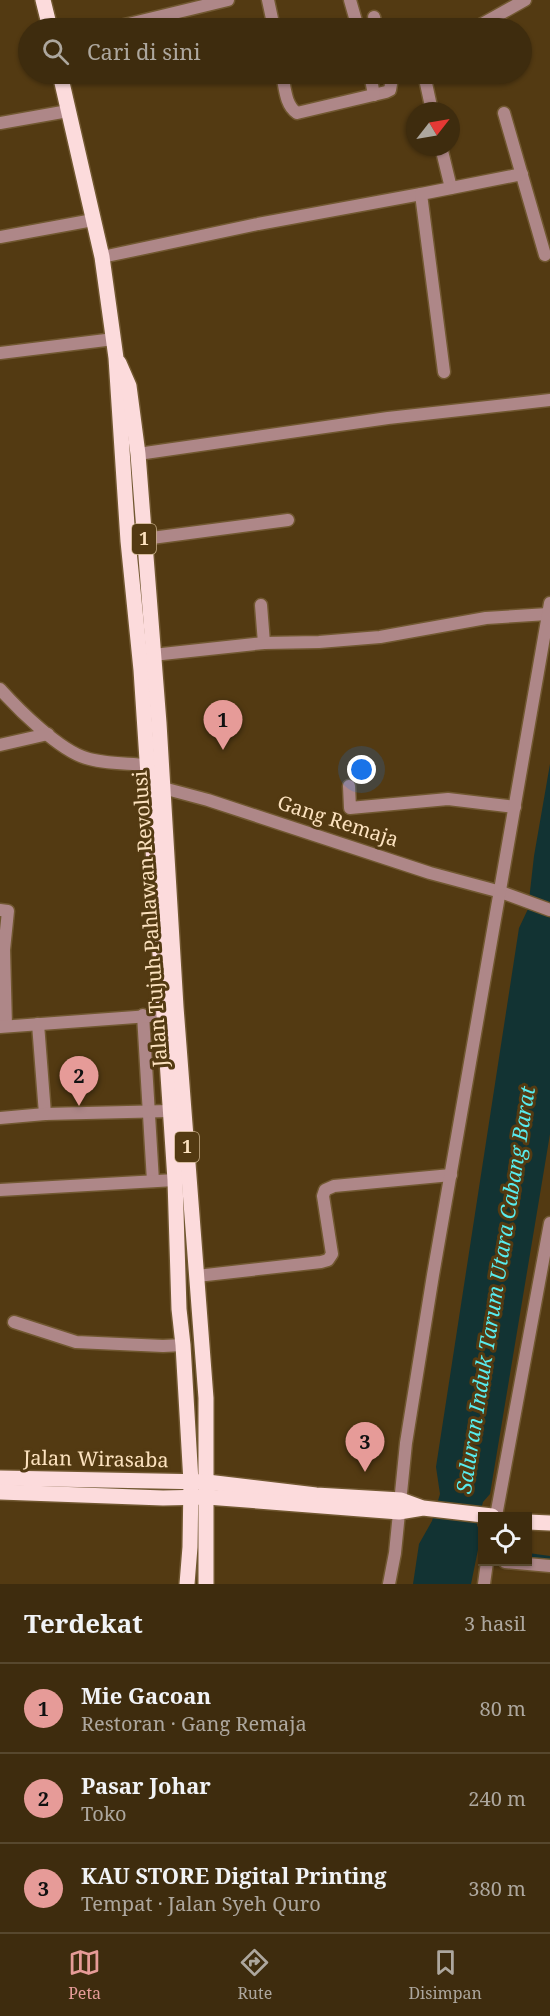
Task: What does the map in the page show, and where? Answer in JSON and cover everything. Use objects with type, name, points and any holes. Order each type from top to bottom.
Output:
[{"type":"main road","points":[[43,0],[48,18]]},
{"type":"main road","name":"Jalan Tujuh Pahlawan Revolusi","points":[[62,84],[102,256],[116,358],[128,541],[141,670],[175,1180],[179,1309],[191,1489]]},
{"type":"main road","name":"Jalan Tujuh Pahlawan Revolusi","points":[[116,358],[129,386],[138,454],[163,788],[176,1007],[206,1398],[207,1489]]},
{"type":"main road","name":"Jalan Wirasaba","points":[[0,1478],[191,1489]]},
{"type":"main road","points":[[191,1489],[316,1495],[478,1514]]},
{"type":"main road","name":"1","points":[[187,1584],[191,1489]]},
{"type":"main road","name":"Jalan Wirasaba","points":[[0,1492],[163,1498],[191,1489]]},
{"type":"main road","name":"1","points":[[206,1584],[207,1489]]},
{"type":"main road","points":[[532,1522],[550,1523]]},
{"type":"street","points":[[153,18],[228,0]]},
{"type":"street","points":[[268,0],[272,18]]},
{"type":"street","points":[[350,0],[355,18]]},
{"type":"street","points":[[493,18],[525,0]]},
{"type":"street","points":[[284,84],[291,109],[297,113],[374,95],[390,90],[391,84]]},
{"type":"street","points":[[372,84],[374,95]]},
{"type":"street","points":[[426,84],[430,102]]},
{"type":"street","points":[[0,123],[68,111]]},
{"type":"street","points":[[504,113],[545,255]]},
{"type":"street","points":[[443,156],[451,189]]},
{"type":"street","points":[[102,256],[522,174]]},
{"type":"street","points":[[421,194],[444,372]]},
{"type":"street","points":[[0,237],[93,220]]},
{"type":"street","points":[[0,353],[114,339]]},
{"type":"street","points":[[138,454],[388,418],[550,400]]},
{"type":"street","points":[[144,539],[288,520]]},
{"type":"street","points":[[261,605],[264,643]]},
{"type":"street","points":[[153,655],[264,643],[354,639],[549,609],[406,1443],[389,1584]]},
{"type":"street","points":[[0,689],[57,742],[85,758],[146,765]]},
{"type":"street","points":[[0,745],[48,734]]},
{"type":"street","points":[[349,786],[350,808],[447,799],[515,807]]},
{"type":"street","name":"Gang Remaja","points":[[163,788],[208,800],[430,873],[501,892],[550,910]]},
{"type":"street","points":[[0,910],[8,911],[4,950],[3,1026],[163,1015]]},
{"type":"street","points":[[142,1015],[153,1181]]},
{"type":"street","points":[[38,1024],[45,1114]]},
{"type":"street","points":[[0,1118],[45,1114],[169,1111]]},
{"type":"street","points":[[197,1276],[328,1260],[332,1254],[323,1196],[325,1190],[334,1186],[451,1175]]},
{"type":"street","points":[[0,1190],[175,1180]]},
{"type":"street","points":[[493,1512],[550,1222]]},
{"type":"street","points":[[14,1322],[76,1342],[183,1345]]},
{"type":"street","points":[[532,1564],[550,1566]]},
{"type":"street","points":[[484,1584],[486,1566]]},
{"type":"water","name":"Saluran Induk Tarum Utara Cabang Barat","points":[[550,764],[550,1134],[490,1494],[483,1502],[480,1512],[478,1512],[478,1550],[471,1584],[413,1584],[419,1544],[432,1521],[440,1494],[436,1467],[519,928],[528,909],[534,856]]},
{"type":"waterway","points":[[532,1556],[550,1558]]},
{"type":"place","name":"Mie Gacoan","points":[[223,750]]},
{"type":"place","name":"Pasar Johar","points":[[79,1106]]},
{"type":"place","name":"KAU STORE Digital Printing","points":[[365,1472]]}]
